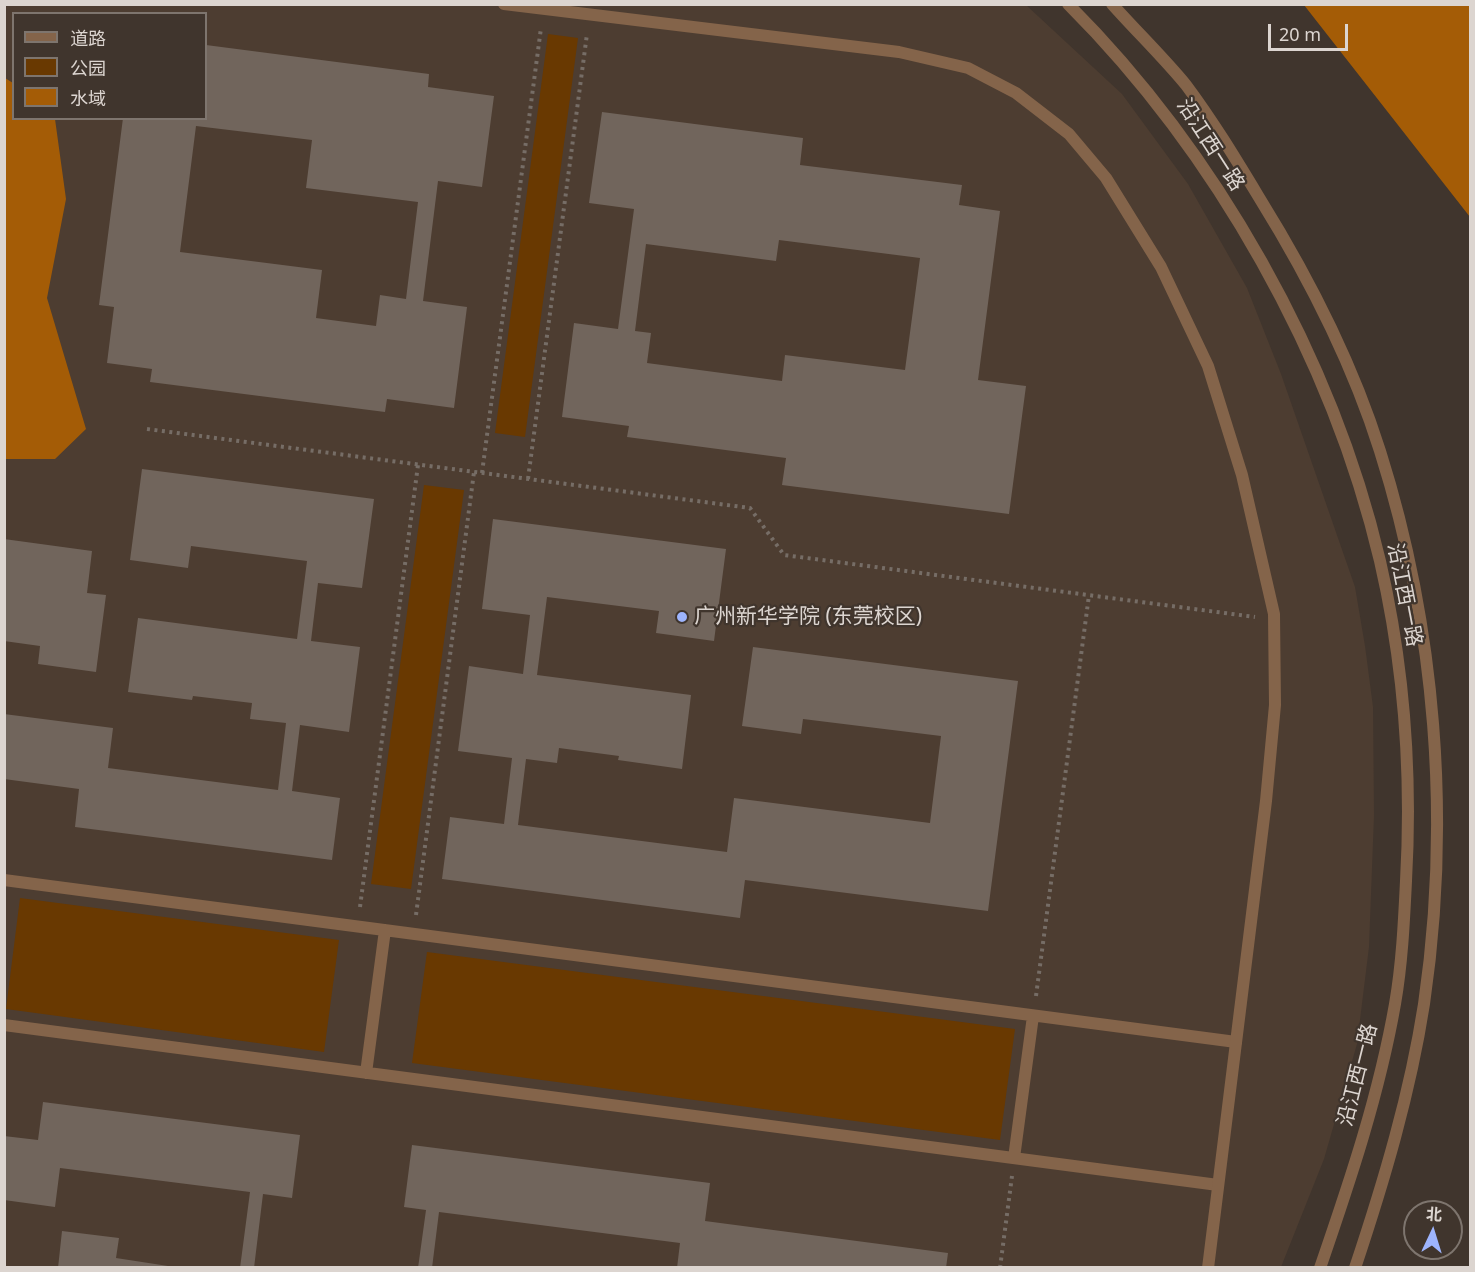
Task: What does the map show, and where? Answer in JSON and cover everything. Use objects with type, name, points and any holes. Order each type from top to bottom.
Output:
[{"type":"street","points":[[504,4],[898,52],[968,68],[1016,93],[1069,134],[1107,178],[1161,267],[1208,366],[1242,475],[1274,620],[1275,705],[1266,801],[1208,1268]]},
{"type":"street","name":"沿江西一路","points":[[1068,4],[1159,103],[1267,272],[1314,367],[1353,467],[1379,561],[1393,635],[1404,723],[1410,820],[1405,911],[1396,1001],[1379,1087],[1320,1268]]},
{"type":"street","name":"沿江西一路","points":[[1112,4],[1186,85],[1294,255],[1341,350],[1376,438],[1408,551],[1422,629],[1433,720],[1437,823],[1433,912],[1424,1004],[1407,1091],[1381,1191],[1355,1268]]},
{"type":"street","points":[[4,880],[1236,1042]]},
{"type":"street","points":[[366,1073],[385,930]]},
{"type":"street","points":[[1014,1158],[1033,1016]]},
{"type":"street","points":[[4,1025],[1218,1185]]},
{"type":"path","points":[[482,473],[543,9]]},
{"type":"path","points":[[528,479],[589,15]]},
{"type":"path","points":[[147,429],[750,508],[784,555],[1274,620]]},
{"type":"path","points":[[357,926],[418,465]]},
{"type":"path","points":[[413,933],[474,472]]},
{"type":"path","points":[[1033,1016],[1089,595]]},
{"type":"path","points":[[1000,1268],[1014,1158]]},
{"type":"shaded area","name":"广州新华学院 (东莞校区)","points":[[5,5],[1026,5],[1122,94],[1188,184],[1247,288],[1281,374],[1355,587],[1365,646],[1373,707],[1374,815],[1369,947],[1357,1044],[1324,1159],[1281,1267],[5,1268]]},
{"type":"green space","points":[[548,34],[578,38],[525,437],[495,433]]},
{"type":"green space","points":[[424,485],[464,490],[411,889],[371,884]]},
{"type":"green space","points":[[20,898],[339,940],[324,1052],[6,1009]]},
{"type":"green space","points":[[427,952],[1015,1029],[1000,1140],[412,1063]]},
{"type":"water","points":[[1304,5],[1470,5],[1470,217]]},
{"type":"water","points":[[5,78],[12,82],[12,120],[55,120],[66,199],[47,298],[86,429],[55,459],[5,459]]},
{"type":"building","points":[[207,45],[429,74],[428,87],[494,96],[482,187],[438,181],[423,301],[467,307],[454,408],[387,399],[385,412],[150,382],[152,369],[107,363],[114,307],[99,305],[123,120],[207,120]],"holes":[[[196,126],[312,140],[306,188],[418,202],[406,299],[380,295],[376,326],[316,318],[322,270],[180,252]]]},
{"type":"building","points":[[602,112],[803,138],[800,165],[962,185],[959,205],[1000,211],[978,380],[1026,386],[1009,514],[782,485],[786,458],[627,437],[629,426],[562,417],[574,323],[618,329],[634,209],[589,203]],"holes":[[[779,240],[920,258],[905,370],[785,355],[782,381],[647,363],[651,333],[635,331],[646,244],[776,261]]]},
{"type":"building","points":[[142,469],[374,499],[362,588],[318,583],[311,641],[360,647],[349,732],[300,725],[292,791],[340,798],[332,860],[75,827],[79,789],[4,779],[4,714],[113,728],[108,768],[278,790],[286,723],[250,719],[252,703],[193,696],[192,700],[128,692],[138,618],[297,639],[307,561],[191,546],[188,568],[130,560]]},
{"type":"building","points":[[493,519],[726,549],[714,641],[656,633],[659,611],[547,597],[537,675],[691,695],[682,769],[618,760],[619,756],[559,748],[557,763],[526,759],[518,825],[727,852],[734,798],[930,823],[941,736],[803,719],[801,734],[742,726],[753,647],[1018,681],[988,911],[745,880],[740,918],[442,879],[450,817],[504,824],[512,758],[458,751],[469,666],[523,674],[530,615],[482,609]]},
{"type":"building","points":[[4,539],[92,551],[87,593],[106,595],[96,672],[38,664],[40,646],[4,641]]},
{"type":"building","points":[[43,1102],[300,1135],[292,1198],[263,1194],[254,1268],[240,1268],[250,1192],[60,1168],[55,1207],[4,1200],[4,1136],[38,1140]]},
{"type":"building","points":[[412,1145],[710,1183],[705,1221],[948,1253],[946,1268],[677,1268],[680,1243],[439,1212],[432,1268],[418,1268],[426,1210],[404,1207]]},
{"type":"building","points":[[62,1231],[119,1238],[116,1258],[181,1268],[58,1268]]},
{"type":"place","name":"广州新华学院 (东莞校区)","points":[[682,617]]}]
